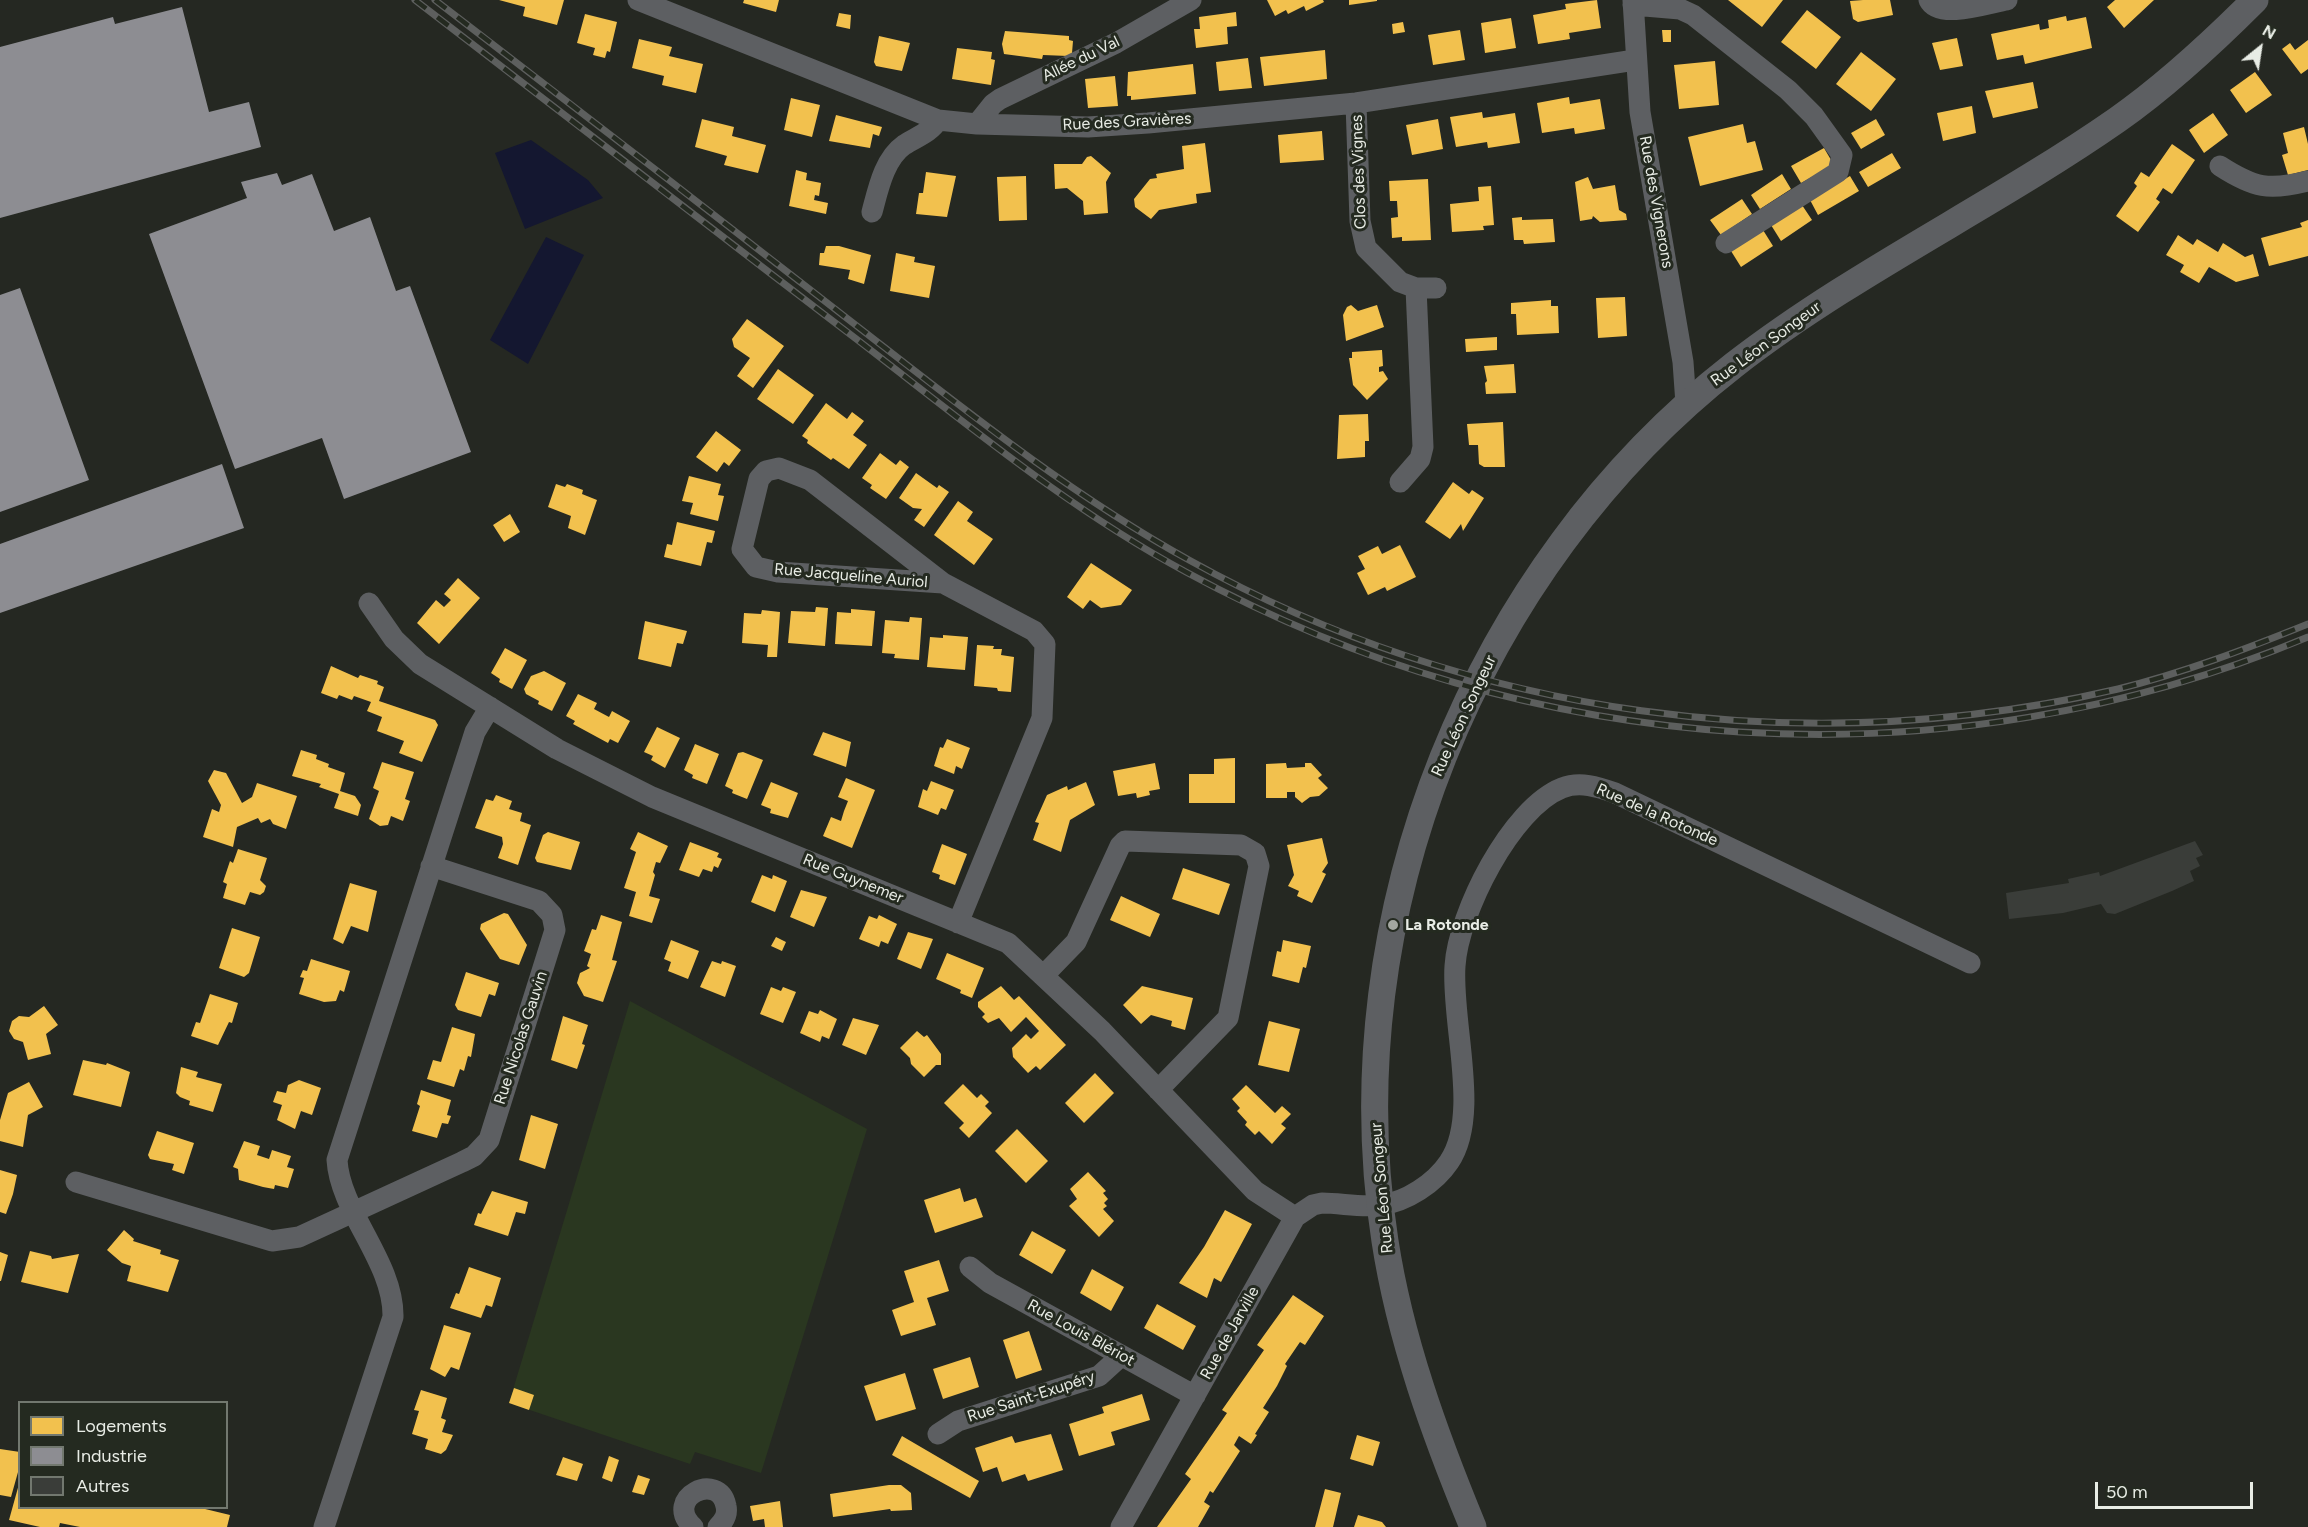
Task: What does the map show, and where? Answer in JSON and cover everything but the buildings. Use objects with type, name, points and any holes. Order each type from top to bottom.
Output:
[{"type":"street","name":"Rue des Gravières","points":[[639,0],[938,120],[978,124],[1088,127],[1356,103],[1635,60]]},
{"type":"street","name":"Allée du Val","points":[[978,124],[988,109],[1000,99],[1116,43],[1191,0]]},
{"type":"street","points":[[1929,0],[1940,10],[1951,11],[2007,0]]},
{"type":"street","name":"Rue Léon Songeur","points":[[1473,1527],[1410,1353],[1395,1296],[1384,1238],[1375,1119],[1383,984],[1403,879],[1416,832],[1438,770],[1483,670],[1547,562],[1603,490],[1686,404],[1790,323],[1928,236],[2064,155],[2116,120],[2196,57],[2256,0]]},
{"type":"street","points":[[1633,3],[1680,9],[1693,15],[1788,90],[1814,116],[1842,155],[1838,172],[1726,243]]},
{"type":"street","name":"Rue des Vignerons","points":[[1633,3],[1640,112],[1683,362],[1686,404]]},
{"type":"street","name":"Clos des Vignes","points":[[1356,103],[1361,237],[1376,260],[1400,282],[1426,288],[1423,447],[1420,459],[1400,482]]},
{"type":"street","points":[[872,213],[884,173],[898,151],[926,133],[938,120]]},
{"type":"street","points":[[2220,166],[2246,182],[2262,187],[2286,186],[2308,181]]},
{"type":"street","name":"Rue Jacqueline Auriol","points":[[943,583],[790,573],[756,567],[742,549],[759,479],[766,471],[779,468],[810,480],[943,583],[1034,631],[1045,644],[1042,718],[958,923]]},
{"type":"street","name":"Rue Guynemer","points":[[369,603],[408,655],[557,748],[651,797],[1008,943],[1044,975],[1255,1191],[1295,1216]]},
{"type":"street","points":[[324,1527],[393,1317],[393,1298],[354,1211],[337,1160],[475,732],[490,707]]},
{"type":"street","name":"Rue de la Rotonde","points":[[1381,1205],[1403,1198],[1423,1187],[1448,1163],[1458,1146],[1464,1115],[1454,974],[1462,931],[1478,891],[1507,841],[1541,801],[1563,787],[1594,785],[1615,793],[1970,963]]},
{"type":"street","points":[[1044,975],[1076,942],[1120,846],[1125,841],[1241,845],[1256,853],[1259,866],[1228,1018],[1158,1090]]},
{"type":"street","name":"Rue Nicolas Gauvin","points":[[76,1182],[272,1241],[299,1237],[462,1162],[482,1149],[489,1140],[555,930],[552,915],[539,901],[431,866]]},
{"type":"street","points":[[1295,1216],[1313,1205],[1322,1203],[1381,1205]]},
{"type":"street","name":"Rue de Jarville","points":[[1121,1527],[1295,1216]]},
{"type":"street","name":"Rue Louis Blériot","points":[[970,1267],[990,1283],[1195,1396]]},
{"type":"street","name":"Rue Saint-Exupéry","points":[[938,1434],[958,1422],[1100,1376],[1121,1356]]},
{"type":"street","points":[[693,1527],[685,1516],[685,1503],[694,1492],[705,1489],[716,1492],[725,1502],[726,1515],[718,1527]]},
{"type":"green space","points":[[630,1001],[867,1129],[761,1473],[695,1452],[690,1464],[509,1403]]},
{"type":"water","points":[[531,140],[588,180],[603,198],[525,229],[495,153]]},
{"type":"water","points":[[546,237],[584,255],[528,364],[490,340]]},
{"type":"railway","points":[[415,0],[975,431],[1099,520],[1186,572],[1318,635],[1455,683],[1596,715],[1740,732],[1884,733],[2028,717],[2170,686],[2308,637]]},
{"type":"railway","points":[[435,0],[1055,476],[1143,534],[1189,560],[1297,614],[1409,657],[1524,689],[1642,711],[1760,722],[1880,722],[1999,711],[2118,689],[2214,660],[2308,624]]},
{"type":"place","name":"La Rotonde","points":[[1393,925]]}]
